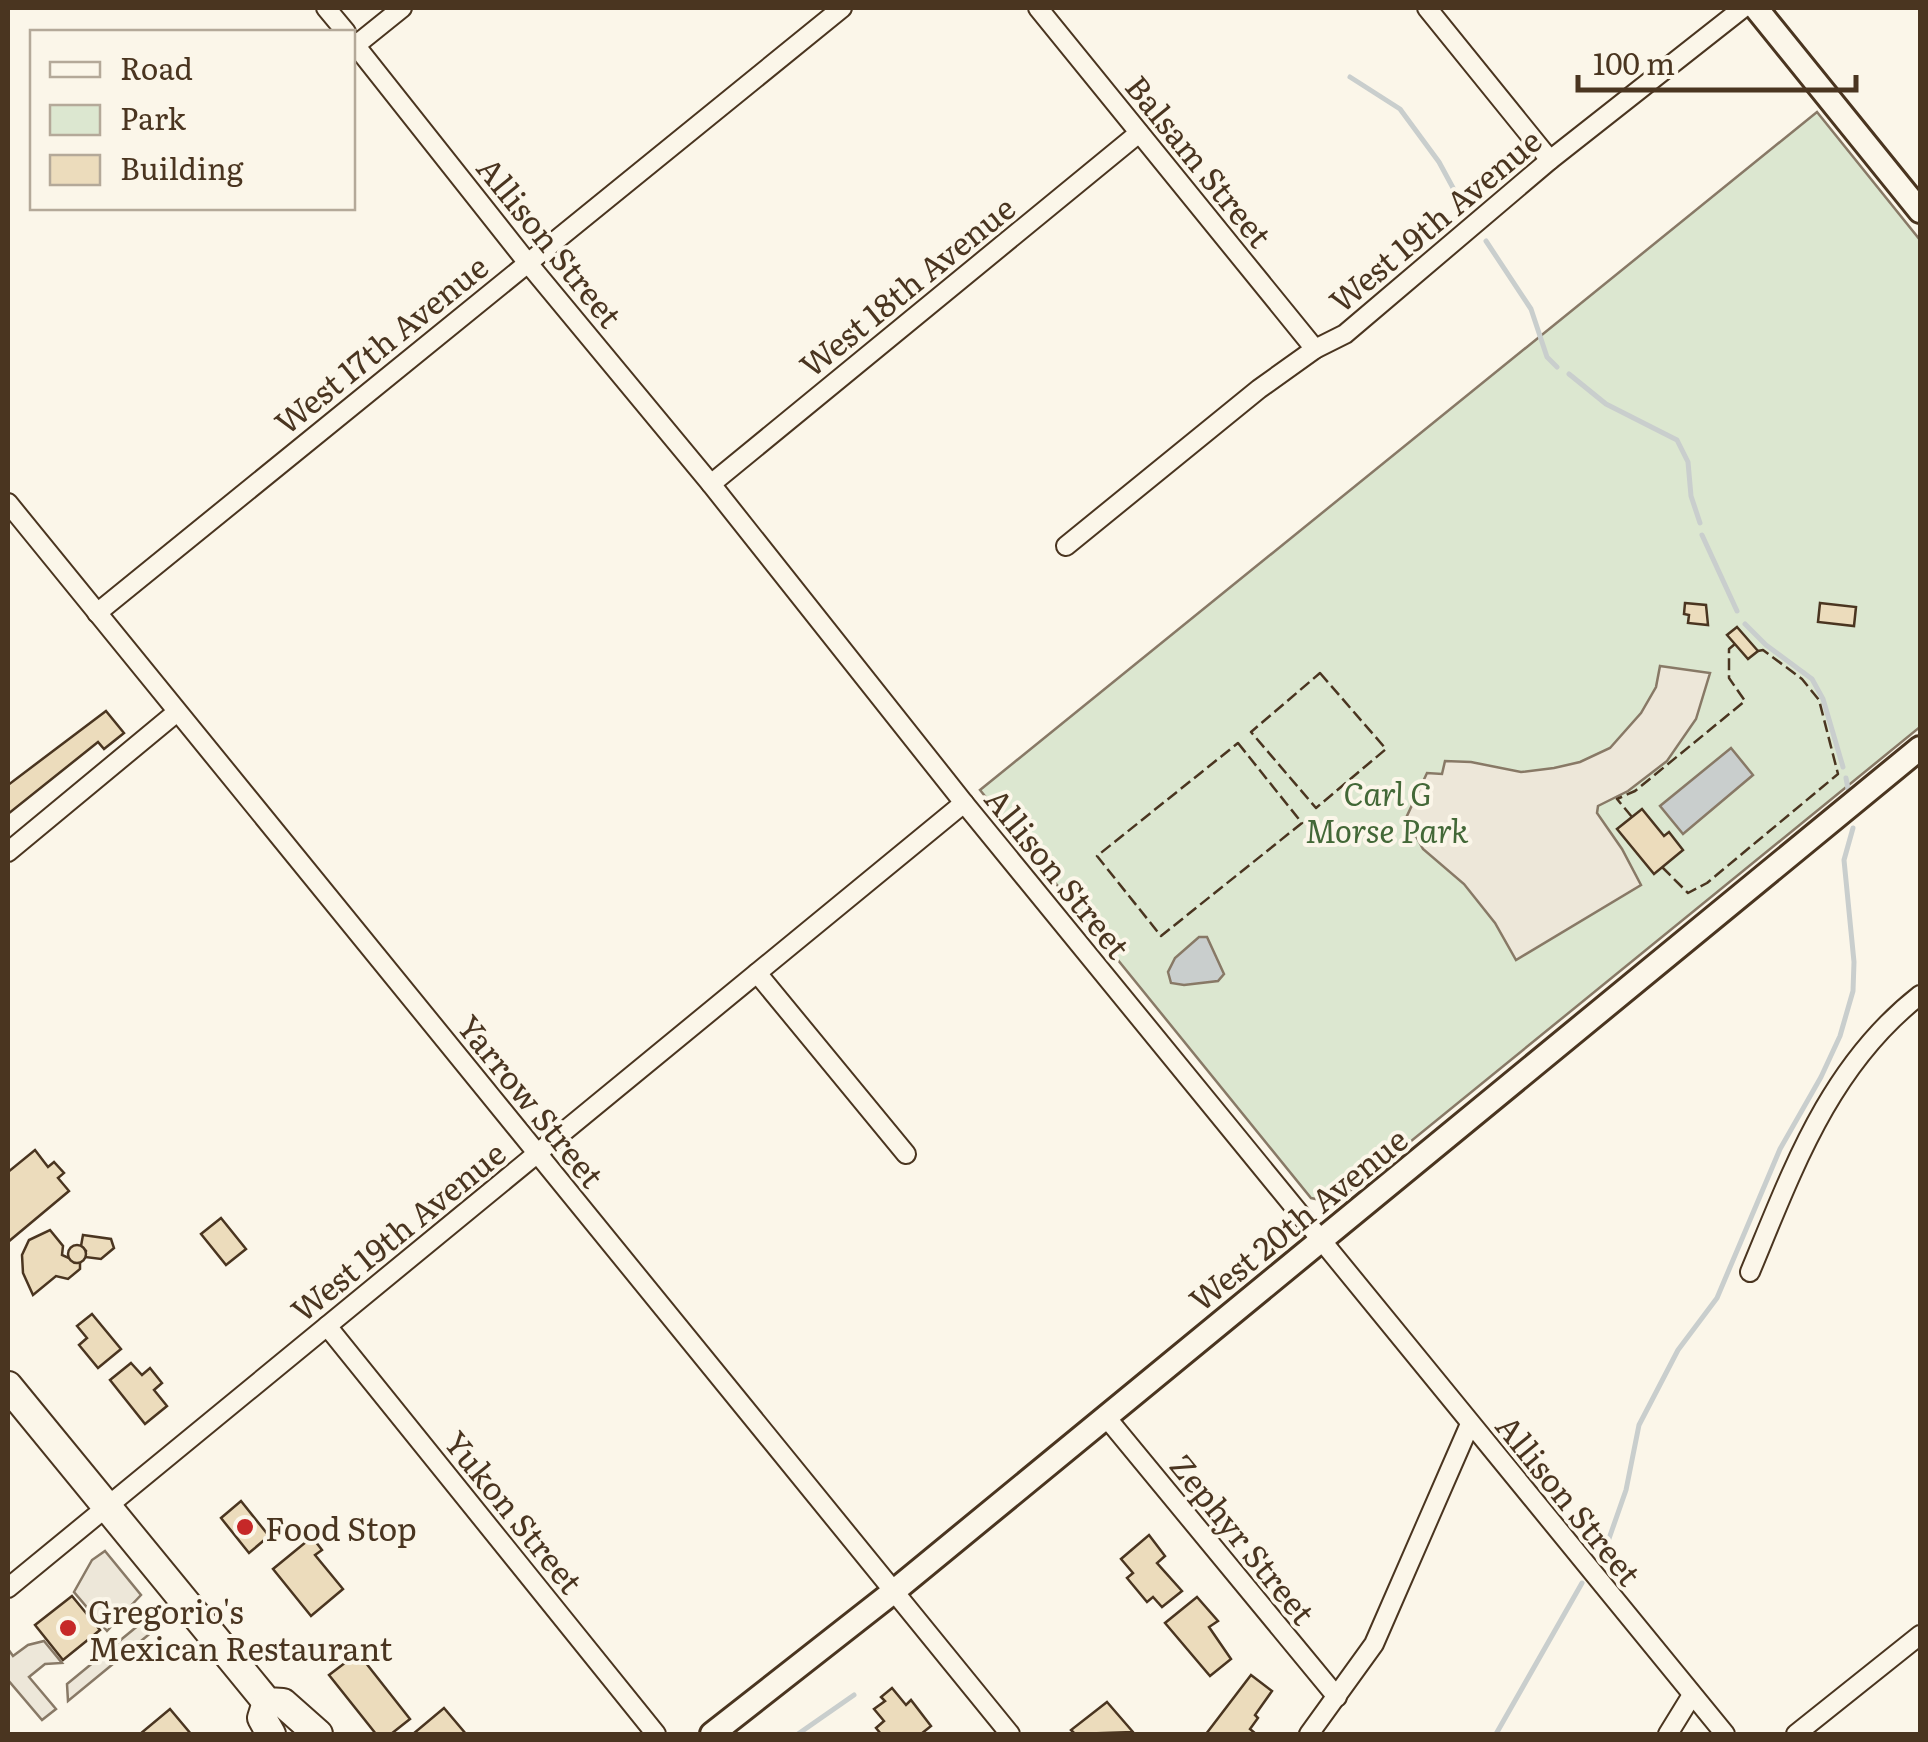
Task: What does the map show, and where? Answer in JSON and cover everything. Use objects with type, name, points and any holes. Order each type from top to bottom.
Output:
[{"type":"main road","points":[[8,1386],[267,1702],[284,1703],[318,1734]]},
{"type":"main road","points":[[267,1702],[262,1718],[270,1734]]},
{"type":"street","name":"Allison Street","points":[[326,8],[343,30]]},
{"type":"street","points":[[355,37],[402,8]]},
{"type":"street","name":"West 17th Avenue","points":[[97,613],[842,8]]},
{"type":"street","name":"Balsam Street","points":[[1038,8],[1315,349]]},
{"type":"street","points":[[1427,8],[1550,160]]},
{"type":"street","name":"West 19th Avenue","points":[[1066,546],[1259,389],[1315,349],[1346,334],[1550,160],[1743,8]]},
{"type":"street","points":[[1756,8],[1920,210]]},
{"type":"street","name":"Allison Street","points":[[355,45],[964,803],[1726,1734]]},
{"type":"street","name":"West 18th Avenue","points":[[711,484],[1139,133]]},
{"type":"street","name":"Yarrow Street","points":[[8,504],[1010,1734]]},
{"type":"street","points":[[8,852],[177,712]]},
{"type":"street","name":"West 20th Avenue","points":[[712,1734],[893,1592],[1920,748]]},
{"type":"street","name":"West 19th Avenue","points":[[8,1588],[964,803]]},
{"type":"street","points":[[756,973],[906,1154]]},
{"type":"street","points":[[1750,1272],[1805,1139],[1847,1071],[1887,1020],[1920,995]]},
{"type":"street","name":"Yukon Street","points":[[328,1326],[656,1734]]},
{"type":"street","name":"Zephyr Street","points":[[1106,1417],[1337,1697]]},
{"type":"street","points":[[1309,1734],[1374,1644],[1470,1424]]},
{"type":"street","points":[[1796,1734],[1920,1635]]},
{"type":"street","points":[[1668,1734],[1692,1695]]},
{"type":"green space","name":"Carl G Morse Park","points":[[1817,112],[1920,240],[1920,727],[1335,1203],[1311,1198],[980,790]]},
{"type":"shaded area","points":[[1660,666],[1710,673],[1696,719],[1667,761],[1628,791],[1598,806],[1597,813],[1641,885],[1516,960],[1495,923],[1464,884],[1423,849],[1406,818],[1427,773],[1442,774],[1445,761],[1521,772],[1580,762],[1610,748],[1641,713],[1656,687]]},
{"type":"shaded area","points":[[1731,748],[1753,775],[1683,834],[1660,806]]},
{"type":"shaded area","points":[[1199,937],[1207,937],[1224,974],[1218,981],[1171,983],[1168,972],[1175,958]]},
{"type":"shaded area","points":[[105,1551],[141,1595],[107,1631],[74,1592],[92,1560]]},
{"type":"shaded area","points":[[151,1615],[158,1627],[68,1701],[67,1684]]},
{"type":"shaded area","points":[[44,1641],[62,1663],[45,1664],[29,1677],[56,1709],[42,1720],[8,1680],[8,1649],[13,1656],[28,1645]]},
{"type":"building","points":[[1685,603],[1706,605],[1708,625],[1688,623]]},
{"type":"building","points":[[1820,603],[1856,607],[1854,626],[1818,622]]},
{"type":"building","points":[[1737,627],[1758,651],[1748,659],[1727,635]]},
{"type":"building","points":[[106,711],[124,733],[104,749],[98,742],[8,814],[8,785]]},
{"type":"building","points":[[1642,809],[1664,836],[1669,832],[1683,850],[1654,874],[1617,829]]},
{"type":"building","points":[[35,1150],[48,1167],[54,1162],[64,1173],[58,1178],[69,1191],[8,1242],[8,1172]]},
{"type":"building","points":[[221,1218],[246,1249],[226,1265],[201,1234]]},
{"type":"building","points":[[50,1230],[63,1246],[62,1255],[80,1263],[80,1269],[68,1279],[56,1276],[33,1295],[23,1273],[22,1255],[29,1240]]},
{"type":"building","points":[[83,1235],[111,1239],[114,1248],[101,1259],[85,1257]]},
{"type":"building","points":[[77,1245],[86,1254],[77,1263],[68,1254]]},
{"type":"building","points":[[92,1314],[121,1349],[98,1368],[79,1345],[87,1338],[77,1326]]},
{"type":"building","points":[[131,1363],[142,1375],[150,1368],[162,1383],[154,1390],[167,1406],[145,1424],[110,1380]]},
{"type":"building","name":"Food Stop","points":[[241,1501],[269,1536],[249,1553],[221,1518]]},
{"type":"building","points":[[1149,1535],[1165,1556],[1157,1563],[1182,1591],[1162,1607],[1153,1597],[1147,1602],[1127,1578],[1133,1573],[1121,1559]]},
{"type":"building","points":[[312,1537],[322,1550],[315,1555],[343,1589],[311,1616],[273,1569]]},
{"type":"building","name":"Gregorio's Mexican Restaurant","points":[[72,1596],[100,1630],[63,1660],[35,1625]]},
{"type":"building","points":[[1197,1597],[1218,1621],[1209,1627],[1231,1659],[1210,1676],[1165,1623]]},
{"type":"building","points":[[358,1653],[410,1719],[391,1734],[376,1734],[329,1675]]},
{"type":"building","points":[[1251,1675],[1272,1691],[1255,1715],[1258,1718],[1250,1729],[1256,1734],[1206,1734]]},
{"type":"building","points":[[892,1688],[906,1705],[911,1700],[931,1726],[921,1734],[881,1734],[876,1728],[884,1721],[874,1709],[885,1701],[881,1697]]},
{"type":"building","points":[[1107,1702],[1133,1732],[1075,1734],[1071,1730]]},
{"type":"building","points":[[444,1708],[466,1734],[413,1734]]},
{"type":"building","points":[[170,1709],[191,1734],[140,1734]]},
{"type":"waterway","points":[[1350,77],[1400,109],[1439,162],[1465,210]]},
{"type":"waterway","points":[[1486,241],[1531,309],[1547,357],[1557,367]]},
{"type":"waterway","points":[[1569,374],[1606,404],[1677,440],[1688,462],[1691,496],[1700,523]]},
{"type":"waterway","points":[[1702,535],[1737,611]]},
{"type":"waterway","points":[[1745,624],[1812,679],[1823,699],[1843,767]]},
{"type":"waterway","points":[[1846,778],[1848,789]]},
{"type":"waterway","points":[[1605,1550],[1626,1490],[1639,1425],[1678,1350],[1717,1298],[1780,1149],[1840,1036],[1853,991],[1844,860],[1853,828]]},
{"type":"waterway","points":[[1496,1734],[1582,1583]]},
{"type":"waterway","points":[[798,1734],[854,1695]]},
{"type":"fence","points":[[1632,817],[1617,799],[1635,791],[1745,701],[1729,678],[1729,649],[1735,644]]},
{"type":"fence","points":[[1662,867],[1688,893],[1707,883],[1838,774],[1819,700],[1802,679],[1763,650],[1758,651]]},
{"type":"fence","points":[[1320,673],[1386,749],[1316,808],[1251,732],[1320,673]]},
{"type":"fence","points":[[1238,743],[1302,823],[1161,936],[1097,856],[1238,743]]},
{"type":"place","name":"Food Stop","points":[[245,1527]]},
{"type":"place","name":"Gregorio's Mexican Restaurant","points":[[68,1628]]}]
